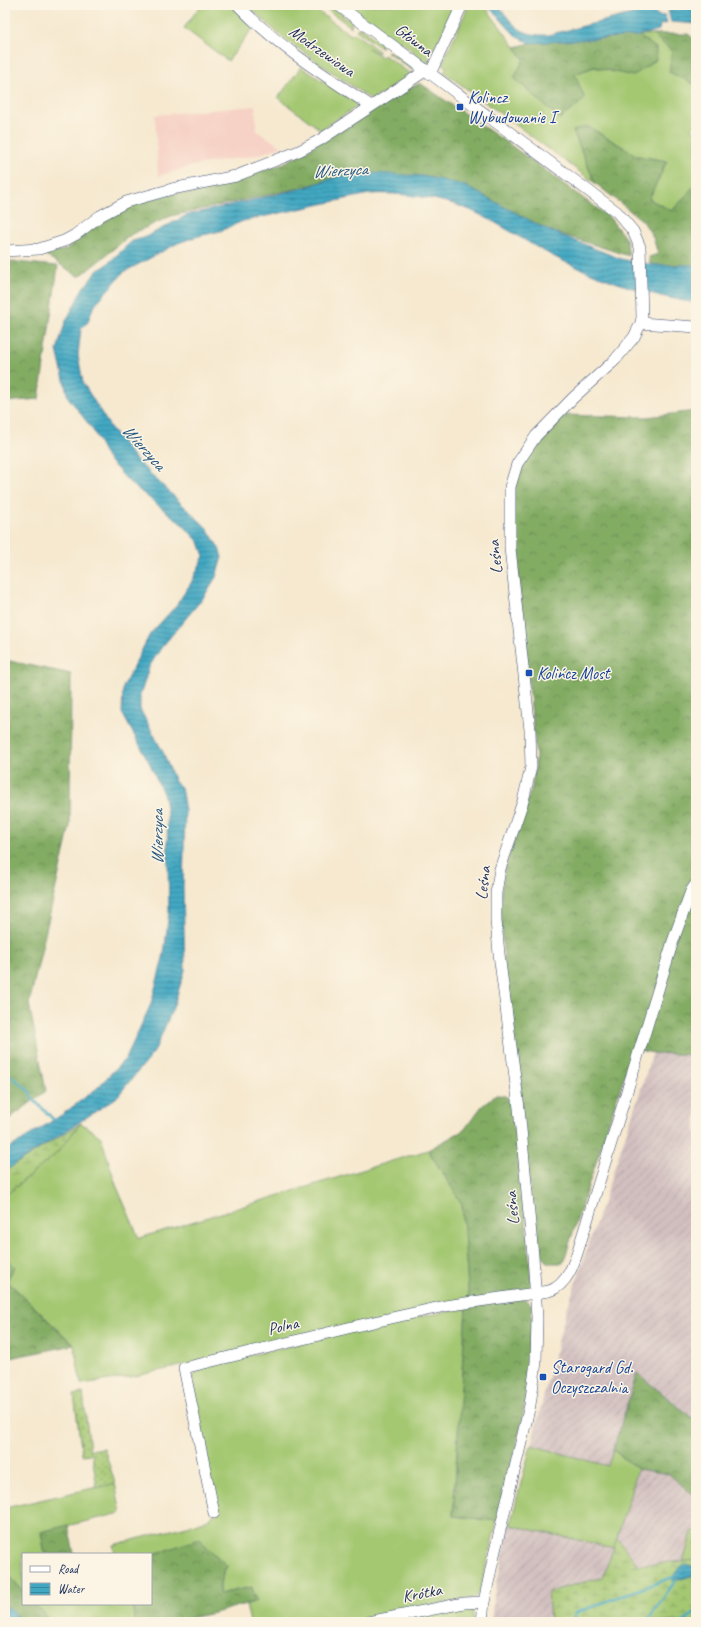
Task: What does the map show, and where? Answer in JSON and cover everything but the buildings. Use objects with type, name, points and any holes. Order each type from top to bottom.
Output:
[{"type":"street","name":"Modrzewiowa","points":[[238,5],[256,25],[303,61],[371,106]]},
{"type":"street","name":"Główna","points":[[338,5],[617,212],[633,231],[640,247],[641,260]]},
{"type":"street","points":[[5,251],[39,249],[64,242],[100,216],[126,202],[172,189],[236,176],[313,144],[371,106],[428,72],[462,5]]},
{"type":"street","name":"Leśna","points":[[482,1622],[484,1602],[534,1382],[536,1347],[536,1293],[519,1108],[496,921],[496,893],[500,869],[523,801],[531,767],[530,730],[510,548],[510,487],[517,464],[536,436],[573,398],[615,360],[634,338],[641,323],[641,260]]},
{"type":"street","points":[[641,323],[696,327]]},
{"type":"street","points":[[536,1293],[554,1289],[563,1283],[570,1270],[673,941],[691,891],[696,884]]},
{"type":"street","name":"Polna","points":[[214,1513],[184,1368],[446,1306],[536,1293]]},
{"type":"street","name":"Krótka","points":[[368,1622],[464,1603],[484,1602]]},
{"type":"shaded area","points":[[255,106],[257,131],[282,147],[257,155],[196,165],[158,176],[155,115]]},
{"type":"shaded area","points":[[653,1053],[696,1055],[696,1421],[637,1374],[608,1466],[531,1445],[565,1315]]},
{"type":"shaded area","points":[[638,1469],[669,1474],[696,1498],[696,1530],[692,1532],[683,1562],[638,1565],[617,1538]]},
{"type":"shaded area","points":[[510,1525],[614,1548],[603,1577],[548,1592],[550,1622],[491,1622],[494,1595]]},
{"type":"green space","points":[[201,5],[231,5],[253,28],[228,61],[184,28]]},
{"type":"green space","points":[[247,5],[309,5],[351,35],[354,33],[379,51],[378,53],[368,48],[382,57],[384,55],[412,75],[372,100],[283,38]]},
{"type":"green space","points":[[321,5],[331,5],[343,14],[343,17],[352,20],[351,27]]},
{"type":"green space","points":[[344,5],[459,5],[442,41],[427,55],[432,62],[425,62],[403,43],[394,42]]},
{"type":"green space","points":[[469,5],[484,5],[524,59],[574,74],[594,67],[633,76],[637,36],[652,34],[672,51],[670,72],[696,85],[696,124],[691,128],[696,132],[696,184],[672,211],[649,199],[667,161],[638,156],[587,126],[573,131],[595,183],[444,72],[447,68],[442,64]]},
{"type":"green space","points":[[361,28],[382,44],[381,48],[356,30]]},
{"type":"green space","points":[[652,34],[688,34],[696,41],[696,85],[669,72],[672,51]]},
{"type":"green space","points":[[638,35],[656,48],[656,60],[633,76],[594,67],[575,74],[585,99],[560,119],[514,78],[524,59],[515,47],[531,43]]},
{"type":"green space","points":[[389,51],[411,66],[413,71],[387,52]]},
{"type":"green space","points":[[301,67],[358,104],[358,106],[321,130],[278,98]]},
{"type":"green space","points":[[420,83],[513,147],[609,217],[626,239],[629,256],[548,230],[463,185],[353,172],[304,187],[171,216],[132,234],[79,277],[44,254],[65,250],[96,225],[121,209],[149,199],[217,184],[280,165],[308,150],[366,109]]},
{"type":"green space","points":[[587,126],[638,156],[667,161],[649,199],[672,211],[696,184],[696,265],[653,265],[650,263],[649,257],[658,254],[653,237],[643,221],[595,183],[573,131]]},
{"type":"green space","points":[[5,261],[58,266],[39,399],[5,402]]},
{"type":"green space","points":[[696,411],[696,1055],[653,1053],[633,1049],[563,1263],[548,1263],[536,1247],[504,963],[500,904],[504,870],[532,787],[536,757],[513,522],[516,477],[525,456],[534,444],[562,415],[647,417]]},
{"type":"green space","points":[[5,660],[71,674],[70,826],[29,1004],[46,1091],[5,1122]]},
{"type":"green space","points":[[496,1095],[509,1098],[516,1109],[532,1288],[469,1302],[462,1204],[428,1150],[464,1130],[482,1106]]},
{"type":"green space","points":[[81,1123],[101,1137],[116,1185],[139,1238],[428,1150],[462,1204],[469,1302],[131,1377],[81,1384],[74,1345],[7,1281],[5,1196],[56,1154]]},
{"type":"green space","points":[[81,1123],[56,1154],[5,1196],[5,1171]]},
{"type":"green space","points":[[5,1256],[15,1266],[7,1281],[74,1345],[5,1359]]},
{"type":"green space","points":[[524,1298],[531,1304],[532,1332],[528,1386],[518,1441],[497,1521],[453,1516],[466,1308]]},
{"type":"green space","points":[[466,1308],[453,1516],[497,1521],[480,1591],[475,1598],[403,1610],[357,1622],[250,1622],[246,1605],[256,1601],[252,1587],[219,1594],[221,1579],[227,1566],[199,1540],[152,1555],[152,1553],[115,1553],[113,1545],[195,1524],[208,1519],[216,1512],[191,1389],[193,1376],[202,1367],[372,1326]]},
{"type":"green space","points":[[637,1373],[696,1421],[696,1498],[669,1474],[638,1469],[613,1450]]},
{"type":"green space","points":[[83,1393],[90,1450],[104,1448],[115,1483],[97,1488],[92,1454],[82,1455],[74,1395]]},
{"type":"green space","points":[[531,1445],[608,1466],[613,1450],[638,1469],[614,1548],[510,1525]]},
{"type":"green space","points":[[115,1483],[121,1513],[41,1532],[45,1553],[22,1553],[22,1590],[5,1571],[5,1508]]},
{"type":"green space","points":[[68,1525],[74,1553],[45,1553],[41,1532]]},
{"type":"green space","points":[[696,1530],[696,1560],[683,1562],[692,1532]]},
{"type":"green space","points":[[617,1538],[638,1565],[696,1560],[696,1622],[550,1622],[548,1592],[603,1577]]},
{"type":"green space","points":[[199,1539],[227,1566],[221,1579],[219,1594],[252,1587],[256,1601],[214,1613],[171,1622],[136,1622],[131,1605],[152,1605],[152,1555]]},
{"type":"green space","points":[[5,1571],[22,1590],[22,1605],[36,1605],[51,1622],[21,1622],[5,1604]]},
{"type":"green space","points":[[36,1605],[131,1605],[136,1622],[51,1622]]},
{"type":"green space","points":[[472,1605],[474,1622],[380,1622]]},
{"type":"water","points":[[487,5],[498,5],[518,28],[531,34],[538,35],[548,35],[651,9],[659,16],[665,15],[667,23],[660,25],[659,30],[637,36],[531,43],[517,37]]},
{"type":"water","points":[[676,5],[696,5],[696,24],[671,22],[668,11]]},
{"type":"water","points":[[353,172],[423,176],[463,185],[548,230],[621,259],[653,265],[696,265],[696,303],[645,292],[595,275],[551,255],[494,222],[459,206],[434,199],[394,194],[369,194],[243,221],[220,231],[178,243],[124,272],[98,301],[92,310],[88,322],[81,329],[78,355],[83,383],[112,430],[137,461],[207,528],[219,548],[222,557],[216,577],[203,598],[161,648],[149,667],[140,696],[140,709],[163,752],[175,782],[181,787],[185,811],[183,888],[185,970],[173,1008],[154,1052],[116,1098],[5,1171],[5,1151],[63,1114],[96,1089],[126,1058],[151,1004],[164,954],[169,911],[167,815],[164,796],[150,764],[122,713],[123,687],[150,634],[175,607],[191,583],[204,556],[199,542],[183,525],[129,482],[107,458],[93,430],[68,397],[57,350],[65,323],[84,286],[98,270],[104,267],[132,241],[144,238],[187,215],[300,189]]},
{"type":"water","points":[[685,1564],[696,1567],[696,1575],[673,1581],[675,1573]]},
{"type":"water","points":[[5,1604],[21,1622],[5,1622]]},
{"type":"waterway","points":[[5,1071],[30,1092],[31,1097],[55,1121]]},
{"type":"waterway","points":[[575,1622],[575,1613],[673,1577]]},
{"type":"waterway","points":[[647,1622],[675,1581]]},
{"type":"waterway","points":[[684,1622],[696,1611]]},
{"type":"place","name":"Kolincz Wybudowanie I","points":[[460,107]]},
{"type":"place","name":"Kolińcz Most","points":[[529,673]]},
{"type":"place","name":"Starogard Gd. Oczyszczalnia","points":[[543,1377]]},
{"type":"water label","name":"Wierzyca","points":[[340,170]]},
{"type":"water label","name":"Wierzyca","points":[[144,447]]},
{"type":"water label","name":"Wierzyca","points":[[157,837]]}]
